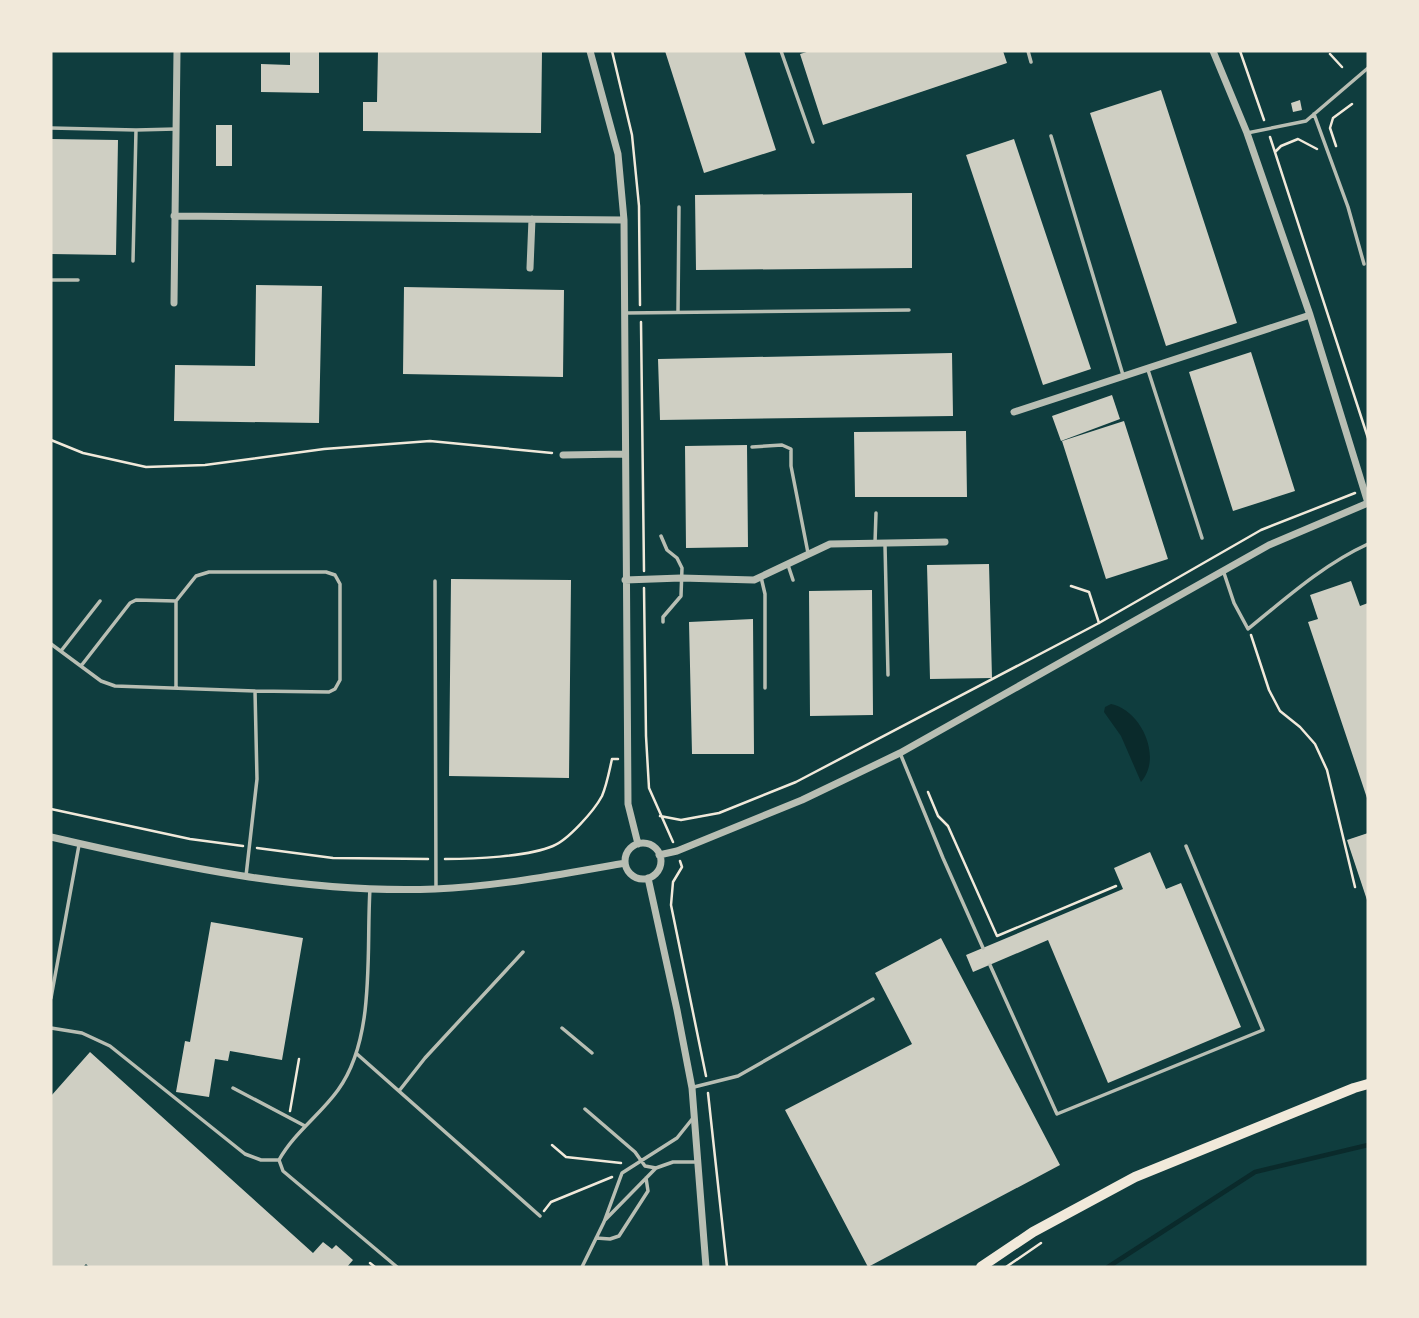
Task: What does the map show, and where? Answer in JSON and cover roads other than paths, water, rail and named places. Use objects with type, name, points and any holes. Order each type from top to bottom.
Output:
[{"type":"main road","points":[[981,1267],[1033,1233],[1135,1177],[1368,1084]]},
{"type":"street","points":[[174,303],[177,51]]},
{"type":"street","points":[[590,51],[618,154],[624,220],[628,804],[638,844]]},
{"type":"street","points":[[659,855],[677,851],[802,800],[900,753],[1269,545],[1368,503],[1310,315],[1247,133],[1213,51]]},
{"type":"street","points":[[174,216],[624,220]]},
{"type":"street","points":[[530,268],[532,219]]},
{"type":"street","points":[[1014,412],[1310,315]]},
{"type":"street","points":[[563,455],[625,454]]},
{"type":"street","points":[[625,580],[754,580],[830,544],[945,541]]},
{"type":"street","points":[[51,837],[246,876],[327,887],[436,889],[548,877],[625,863]]},
{"type":"street","points":[[638,844],[653,847],[659,855],[660,867],[648,878],[631,874],[625,863],[630,849],[638,844]]},
{"type":"street","points":[[648,878],[677,1010],[696,1114],[706,1267]]},
{"type":"lane","points":[[781,51],[813,142]]},
{"type":"lane","points":[[1028,51],[1031,62]]},
{"type":"lane","points":[[1247,133],[1306,121],[1368,68]]},
{"type":"lane","points":[[1314,114],[1348,207],[1364,264]]},
{"type":"lane","points":[[51,128],[176,130]]},
{"type":"lane","points":[[133,261],[136,130]]},
{"type":"lane","points":[[1051,136],[1124,377]]},
{"type":"lane","points":[[678,312],[679,207]]},
{"type":"lane","points":[[51,279],[78,280]]},
{"type":"lane","points":[[626,313],[909,310]]},
{"type":"lane","points":[[1147,369],[1202,538]]},
{"type":"lane","points":[[752,447],[782,445],[790,449],[808,555]]},
{"type":"lane","points":[[875,543],[876,513]]},
{"type":"lane","points":[[661,536],[667,550],[677,558],[682,568],[681,596],[663,617],[663,622]]},
{"type":"lane","points":[[885,543],[888,675]]},
{"type":"lane","points":[[1223,571],[1234,603],[1248,629],[1348,553],[1368,544]]},
{"type":"lane","points":[[788,565],[793,580]]},
{"type":"lane","points":[[51,643],[101,681],[115,686],[255,691],[329,692],[335,689],[340,680],[340,584],[335,575],[326,572],[202,573],[196,576],[176,601],[176,688]]},
{"type":"lane","points":[[761,577],[765,594],[765,688]]},
{"type":"lane","points":[[435,582],[436,889]]},
{"type":"lane","points":[[81,666],[130,603],[136,600],[176,601]]},
{"type":"lane","points":[[61,651],[100,601]]},
{"type":"lane","points":[[246,876],[257,779],[255,691]]},
{"type":"lane","points":[[900,753],[983,948]]},
{"type":"lane","points":[[51,998],[79,844]]},
{"type":"lane","points":[[990,965],[1057,1114],[1263,1030],[1186,846]]},
{"type":"lane","points":[[370,888],[364,1028],[357,1054],[339,1090],[286,1147],[279,1160],[283,1171],[397,1267]]},
{"type":"lane","points":[[399,1091],[425,1058],[523,952]]},
{"type":"lane","points":[[692,1088],[738,1076],[873,999]]},
{"type":"lane","points":[[51,1028],[82,1033],[110,1046],[245,1154],[261,1160],[279,1160]]},
{"type":"lane","points":[[562,1028],[592,1053]]},
{"type":"lane","points":[[357,1054],[540,1216]]},
{"type":"lane","points":[[233,1088],[305,1126]]},
{"type":"lane","points":[[585,1109],[635,1152],[645,1166],[656,1168]]},
{"type":"lane","points":[[582,1267],[604,1222],[622,1172],[677,1138],[696,1114]]},
{"type":"lane","points":[[604,1222],[656,1168],[673,1162],[698,1162]]},
{"type":"lane","points":[[596,1238],[610,1240],[619,1236],[648,1191],[646,1178]]},
{"type":"water","points":[[1111,704],[1131,715],[1146,736],[1150,760],[1141,782],[1121,736],[1104,712],[1105,707]]},
{"type":"waterway","points":[[1108,1267],[1255,1172],[1368,1145]]}]
